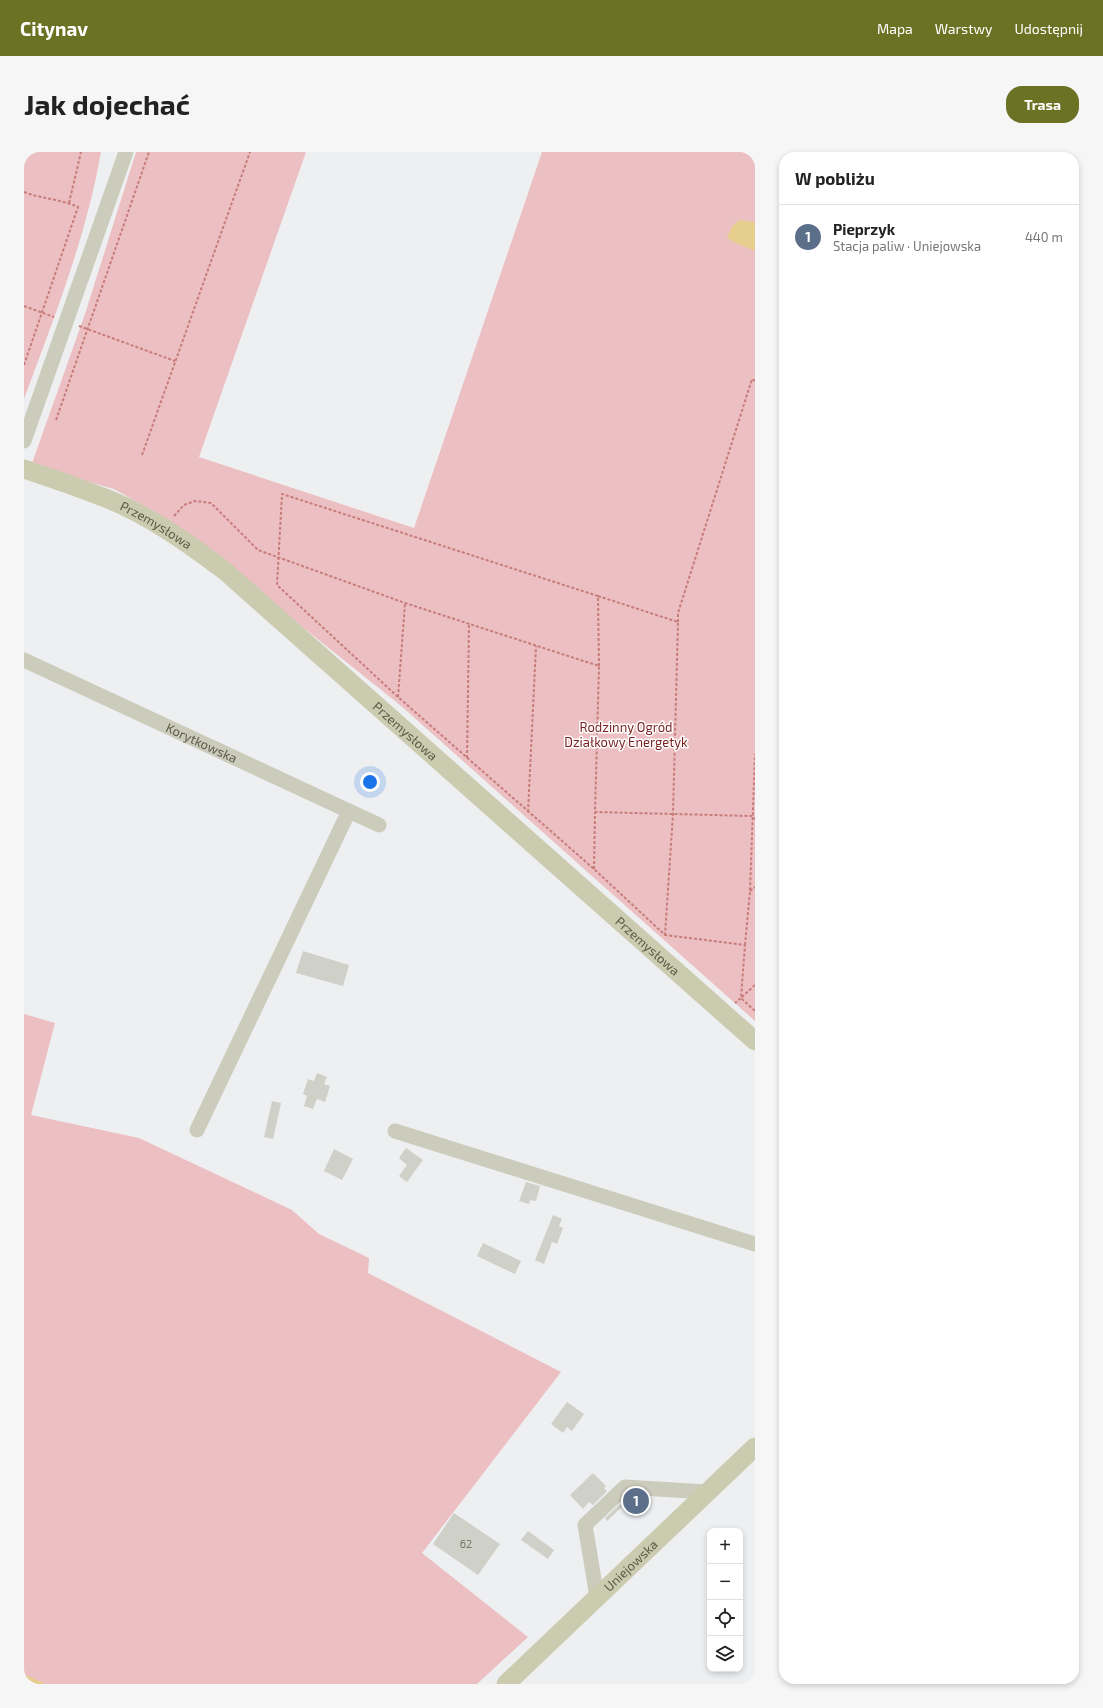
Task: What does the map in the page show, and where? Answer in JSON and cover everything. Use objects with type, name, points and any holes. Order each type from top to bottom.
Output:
[{"type":"main road","name":"Przemysłowa","points":[[24,469],[108,499],[163,528],[225,571],[755,1041]]},
{"type":"main road","name":"Uniejowska","points":[[506,1684],[755,1447]]},
{"type":"street","points":[[24,440],[126,152]]},
{"type":"street","name":"Korytkowska","points":[[24,660],[379,825]]},
{"type":"street","points":[[197,1130],[349,810]]},
{"type":"street","points":[[395,1131],[755,1244]]},
{"type":"street","points":[[597,1597],[585,1526],[625,1487],[707,1492]]},
{"type":"path","points":[[69,203],[81,152]]},
{"type":"path","points":[[56,420],[149,152]]},
{"type":"path","points":[[142,455],[250,152]]},
{"type":"path","points":[[24,192],[41,198],[69,203],[78,207],[24,365]]},
{"type":"path","points":[[24,306],[175,361]]},
{"type":"path","points":[[665,935],[673,814],[678,613],[752,380],[755,381]]},
{"type":"path","points":[[678,622],[282,494],[277,585],[398,697],[594,869],[665,935],[745,946]]},
{"type":"path","points":[[163,528],[184,505],[194,501],[211,503],[258,550],[405,602],[599,666]]},
{"type":"path","points":[[594,869],[599,666],[598,596]]},
{"type":"path","points":[[398,697],[405,602]]},
{"type":"path","points":[[467,758],[470,623]]},
{"type":"path","points":[[528,812],[536,646]]},
{"type":"path","points":[[741,998],[750,891],[755,754]]},
{"type":"path","points":[[595,812],[752,816],[755,819]]},
{"type":"path","points":[[750,891],[755,887]]},
{"type":"path","points":[[723,1013],[755,985]]},
{"type":"path","points":[[741,998],[755,1011]]},
{"type":"green space","points":[[24,152],[101,152],[95,184],[78,247],[58,308],[24,399]]},
{"type":"green space","name":"Rodzinny Ogród Działkowy Energetyk","points":[[136,152],[306,152],[199,457],[414,528],[542,152],[755,152],[755,1021],[400,705],[170,521],[114,489],[31,466],[85,314]]},
{"type":"green space","points":[[24,1014],[55,1023],[31,1115],[139,1138],[292,1210],[319,1234],[369,1258],[368,1273],[561,1372],[422,1553],[528,1637],[477,1684],[29,1684],[24,1680]]},
{"type":"shaded area","points":[[740,220],[755,222],[755,251],[733,242],[727,237],[733,225]]},
{"type":"building","points":[[303,951],[349,965],[343,986],[296,973]]},
{"type":"building","points":[[317,1073],[327,1077],[324,1084],[330,1086],[325,1102],[317,1099],[313,1109],[304,1106],[307,1096],[303,1094],[308,1079],[314,1081]]},
{"type":"building","points":[[272,1101],[281,1103],[273,1139],[264,1137]]},
{"type":"building","points":[[406,1148],[423,1160],[407,1182],[399,1176],[407,1165],[399,1158]]},
{"type":"building","points":[[334,1149],[353,1159],[342,1180],[324,1171]]},
{"type":"building","points":[[526,1182],[540,1186],[536,1201],[530,1200],[529,1204],[519,1201]]},
{"type":"building","points":[[553,1215],[562,1219],[559,1226],[563,1228],[557,1244],[552,1242],[544,1264],[535,1260]]},
{"type":"building","points":[[483,1243],[521,1261],[515,1274],[477,1256]]},
{"type":"building","points":[[567,1402],[584,1414],[572,1431],[567,1427],[563,1433],[551,1424]]},
{"type":"building","points":[[593,1473],[606,1486],[604,1488],[607,1491],[593,1505],[589,1502],[583,1509],[570,1495]]},
{"type":"building","points":[[620,1504],[622,1507],[607,1521],[605,1518]]},
{"type":"building","points":[[454,1513],[500,1544],[478,1575],[433,1544]]},
{"type":"building","points":[[528,1531],[554,1550],[548,1559],[521,1540]]},
{"type":"waterway","points":[[24,1676],[42,1684]]},
{"type":"place","name":"Pieprzyk","points":[[636,1501]]}]
